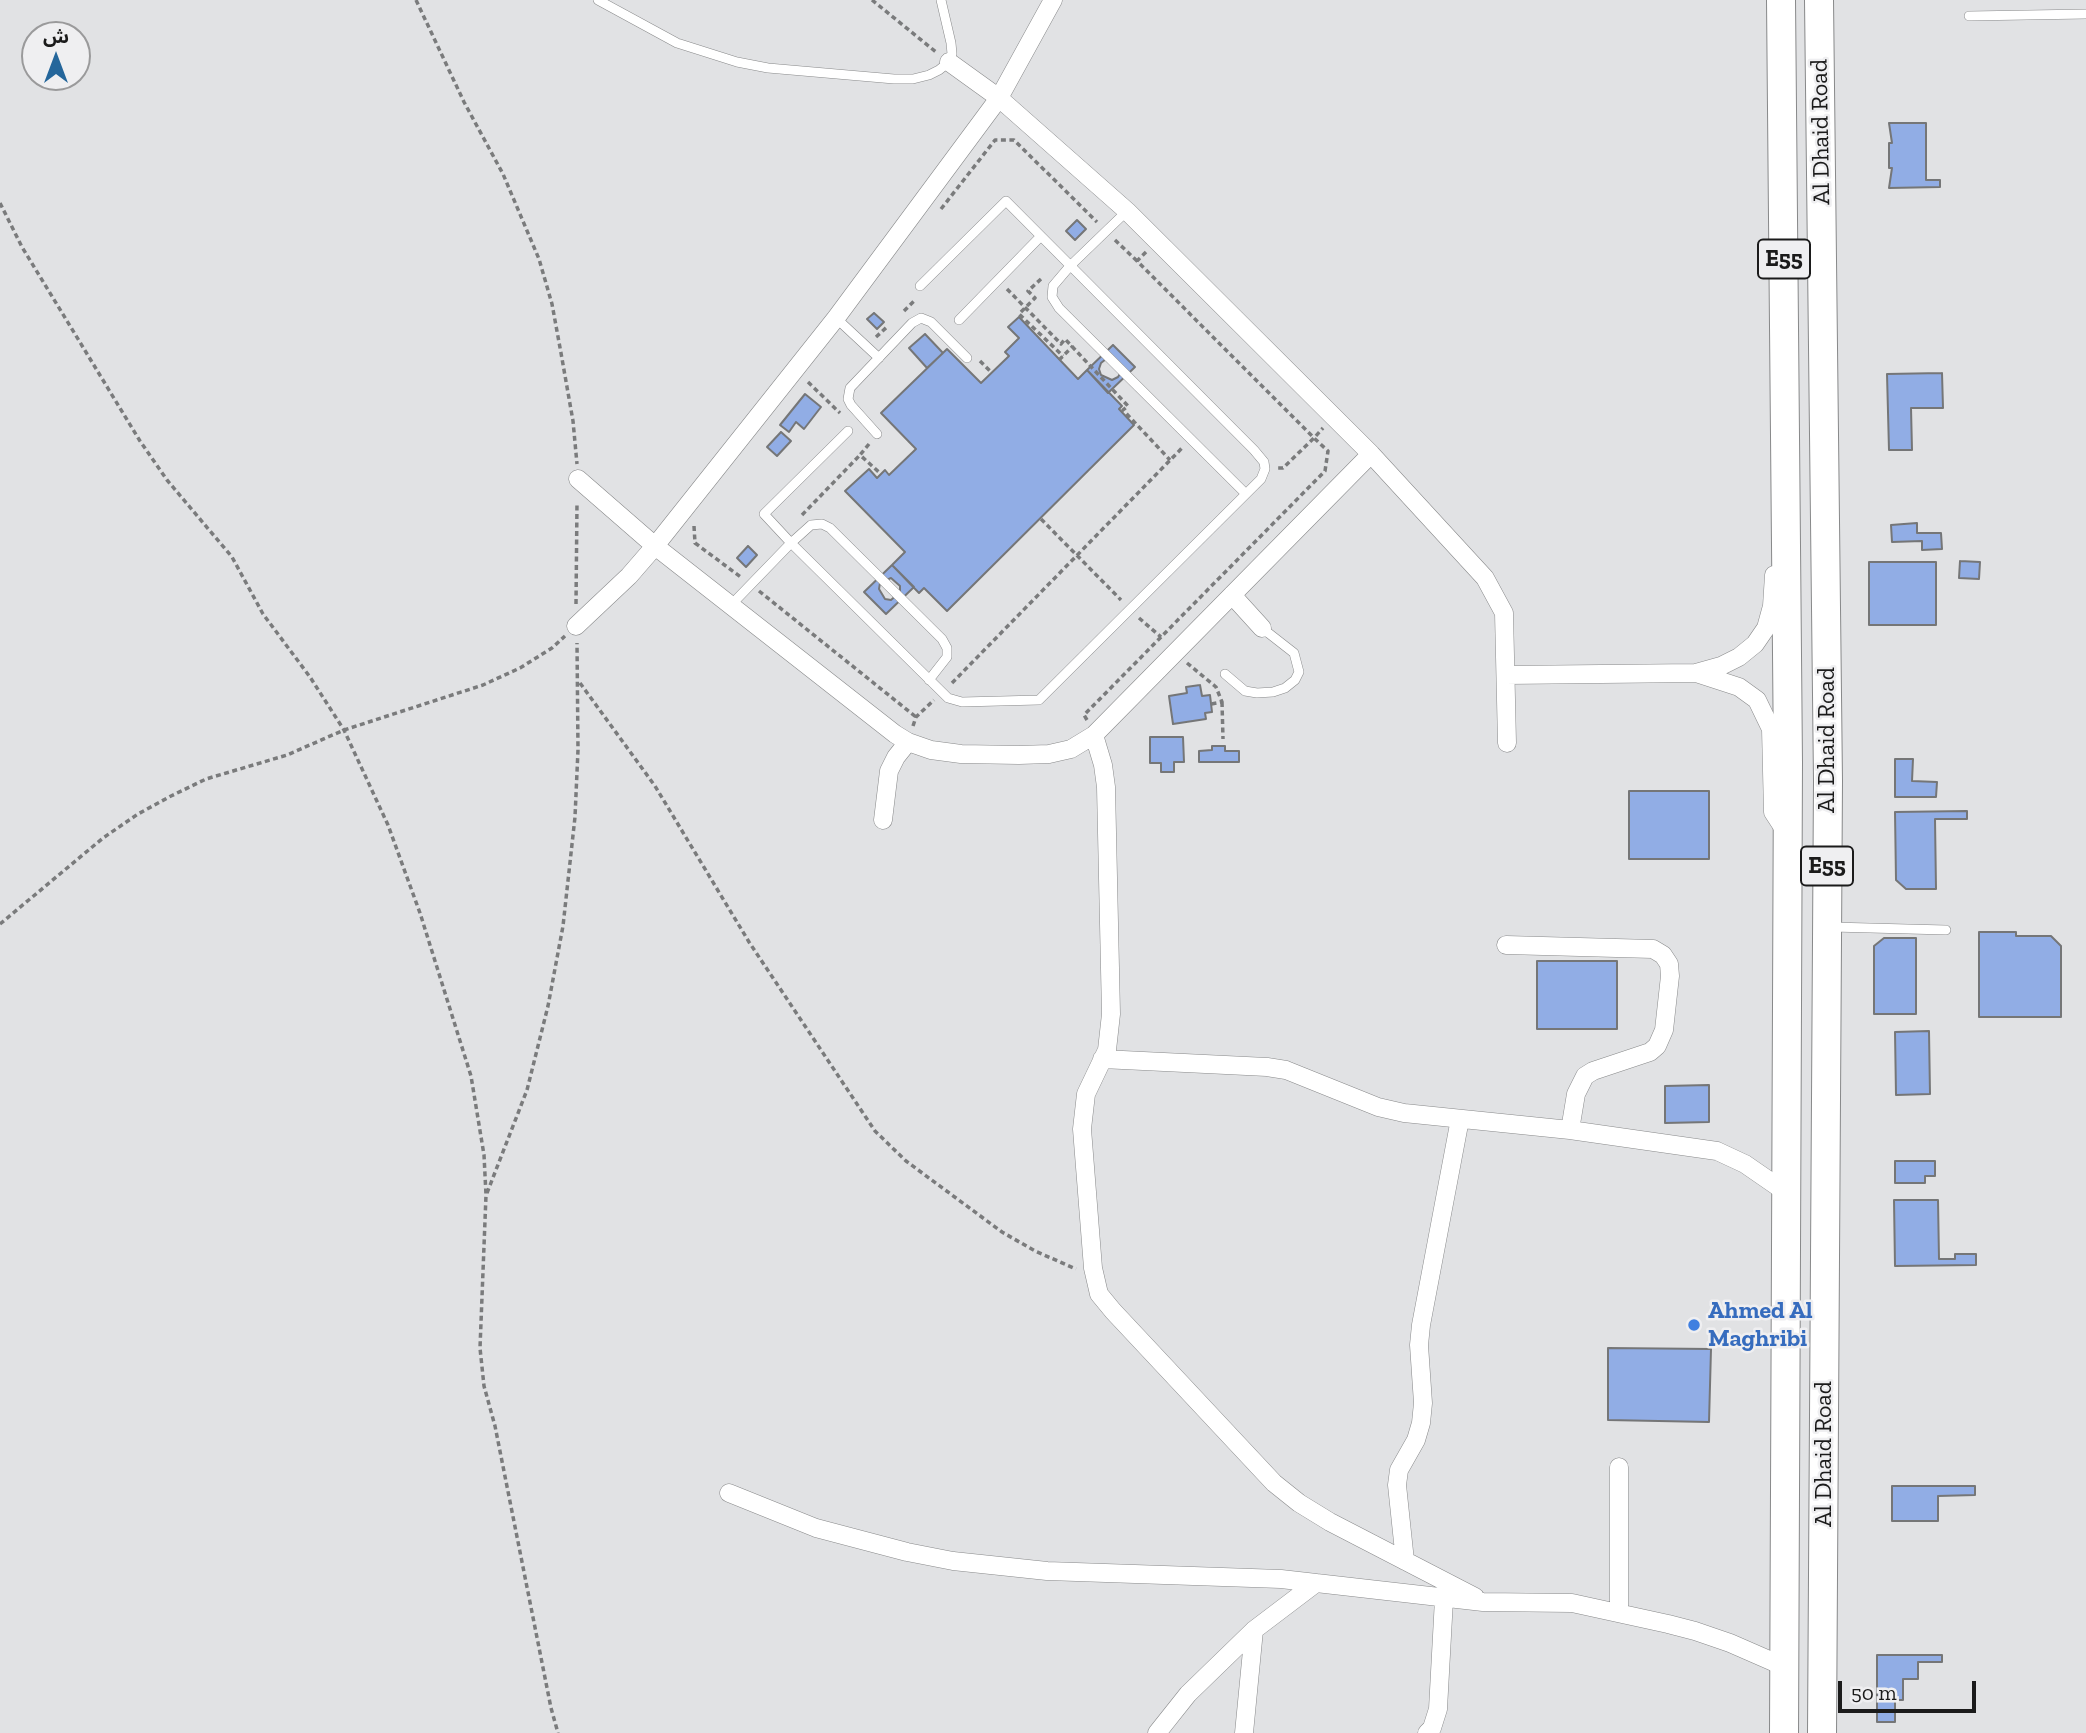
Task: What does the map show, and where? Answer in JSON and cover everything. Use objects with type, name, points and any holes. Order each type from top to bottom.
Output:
[{"type":"highway","name":"E55","points":[[1781,0],[1788,834]]},
{"type":"highway","name":"Al Dhaid Road","points":[[1819,0],[1828,780],[1822,1733]]},
{"type":"highway","name":"Al Dhaid Road","points":[[1784,1733],[1788,834]]},
{"type":"street","points":[[576,626],[629,576],[655,546],[836,318],[999,98],[1052,0]]},
{"type":"street","points":[[949,62],[999,98],[1127,211],[1371,454],[1485,578],[1504,613],[1507,743]]},
{"type":"street","points":[[578,479],[655,546],[908,742],[931,750],[961,754],[1049,754],[1071,749],[1094,735],[1371,454]]},
{"type":"street","points":[[1506,675],[1696,673],[1721,666],[1739,657],[1755,644],[1766,628],[1772,606],[1775,548],[1787,517]]},
{"type":"street","points":[[1232,595],[1262,628]]},
{"type":"street","points":[[1696,673],[1739,687],[1757,700],[1771,729],[1773,812],[1788,834]]},
{"type":"street","points":[[1094,735],[1106,787],[1111,1014],[1110,1039],[1092,1078],[1083,1109],[1082,1129],[1094,1278],[1099,1294],[1273,1483],[1320,1516],[1483,1602]]},
{"type":"street","points":[[883,820],[890,771],[896,757],[908,742]]},
{"type":"street","points":[[1506,945],[1653,949],[1663,955],[1669,964],[1664,1030],[1657,1046],[1650,1052],[1593,1070],[1585,1076],[1576,1094],[1570,1130]]},
{"type":"street","points":[[1102,1059],[1267,1067],[1286,1070],[1378,1107],[1430,1117],[1570,1130],[1717,1150],[1745,1164],[1787,1192]]},
{"type":"street","points":[[1405,1561],[1396,1485],[1399,1470],[1416,1440],[1421,1423],[1421,1325],[1460,1119]]},
{"type":"street","points":[[1619,1467],[1619,1612]]},
{"type":"street","points":[[729,1493],[816,1528],[907,1552],[954,1561],[1047,1571],[1222,1576],[1316,1583],[1483,1602],[1572,1603],[1668,1623],[1730,1643],[1785,1667]]},
{"type":"street","points":[[1157,1733],[1188,1694],[1254,1630],[1316,1583]]},
{"type":"street","points":[[1427,1733],[1432,1728],[1438,1709],[1444,1599]]},
{"type":"street","points":[[1244,1733],[1254,1630]]},
{"type":"lane","points":[[598,0],[677,43],[737,62],[768,68],[865,78],[913,79],[939,70],[949,62],[951,43],[941,0]]},
{"type":"lane","points":[[1969,16],[2086,15]]},
{"type":"lane","points":[[848,431],[764,514],[929,680],[948,698],[962,702],[1039,700],[1261,479],[1265,469],[1264,462],[1254,450],[1006,201],[917,289]]},
{"type":"lane","points":[[1127,211],[1070,265],[1053,286],[1052,297],[1059,308],[1246,494]]},
{"type":"lane","points":[[959,320],[1041,236]]},
{"type":"lane","points":[[836,318],[879,358]]},
{"type":"lane","points":[[877,434],[848,399],[850,388],[912,323],[921,318],[931,322],[967,358]]},
{"type":"lane","points":[[731,606],[791,543],[811,526],[822,524],[830,528],[942,639],[947,648],[947,657],[929,680]]},
{"type":"lane","points":[[1225,674],[1245,691],[1256,694],[1285,688],[1294,680],[1299,672],[1294,653],[1262,628]]},
{"type":"lane","points":[[1827,926],[1945,929]]},
{"type":"path","points":[[416,0],[464,102],[503,174],[539,259],[552,304],[561,353],[573,421],[578,479],[575,817],[563,926],[548,1006],[527,1090],[486,1195]]},
{"type":"path","points":[[872,0],[949,62]]},
{"type":"path","points":[[938,213],[995,140],[1014,140],[1328,451],[1325,471],[1084,715],[1094,735]]},
{"type":"path","points":[[0,203],[22,247],[140,442],[167,480],[232,557],[263,614],[310,677],[344,730],[388,825],[420,913],[471,1076],[482,1143],[486,1195],[480,1348],[484,1386],[495,1426],[548,1695],[558,1733]]},
{"type":"path","points":[[1137,261],[1157,240]]},
{"type":"path","points":[[1062,258],[1028,291],[1035,298],[1019,314],[1061,358],[1086,335]]},
{"type":"path","points":[[998,280],[1061,344],[1065,340],[1072,347],[1128,406],[1124,410],[1170,460]]},
{"type":"path","points":[[902,313],[919,296],[917,289]]},
{"type":"path","points":[[867,346],[893,321]]},
{"type":"path","points":[[1265,469],[1283,468],[1334,418]]},
{"type":"path","points":[[908,742],[916,717],[1191,439]]},
{"type":"path","points":[[811,526],[801,513],[860,455]]},
{"type":"path","points":[[1041,519],[1161,637]]},
{"type":"path","points":[[694,521],[695,543],[916,717]]},
{"type":"path","points":[[0,924],[103,838],[138,814],[206,779],[287,755],[344,730],[483,685],[520,668],[552,648],[576,626]]},
{"type":"path","points":[[1175,653],[1216,687],[1222,702],[1223,738]]},
{"type":"path","points":[[578,681],[655,786],[749,942],[859,1110],[881,1138],[906,1161],[1002,1232],[1035,1251],[1094,1278]]},
{"type":"path","points":[[1211,704],[1222,702]]},
{"type":"building","points":[[1889,123],[1926,123],[1926,180],[1940,180],[1940,187],[1889,188],[1892,168],[1889,168],[1889,143],[1892,143]]},
{"type":"building","points":[[1077,220],[1086,229],[1075,240],[1066,231]]},
{"type":"building","points":[[874,313],[884,322],[877,329],[867,319]]},
{"type":"building","points":[[1019,317],[1078,379],[1087,370],[1122,406],[1119,409],[1134,425],[947,611],[924,588],[919,593],[892,565],[905,552],[845,491],[869,469],[877,478],[885,470],[889,475],[916,449],[881,413],[947,349],[981,383],[1009,356],[1005,352],[1019,338],[1008,327]]},
{"type":"building","points":[[925,334],[943,353],[927,368],[909,348]]},
{"type":"building","points":[[1113,345],[1135,367],[1108,393],[1087,370]],"holes":[[[1106,359],[1121,372],[1112,380],[1101,375],[1099,369]]]},
{"type":"building","points":[[1942,373],[1943,408],[1911,408],[1912,450],[1889,450],[1887,374]]},
{"type":"building","points":[[805,394],[821,407],[804,429],[796,422],[789,432],[780,425]]},
{"type":"building","points":[[781,432],[791,441],[777,456],[767,447]]},
{"type":"building","points":[[1917,523],[1917,533],[1941,533],[1942,549],[1922,550],[1922,541],[1892,542],[1891,525]]},
{"type":"building","points":[[748,546],[757,555],[746,567],[737,558]]},
{"type":"building","points":[[1960,561],[1980,562],[1979,579],[1959,578]]},
{"type":"building","points":[[1869,562],[1936,562],[1936,625],[1869,625]]},
{"type":"building","points":[[892,565],[914,587],[886,614],[864,592]],"holes":[[[891,578],[900,586],[900,592],[891,600],[885,599],[879,589],[880,583]]]},
{"type":"building","points":[[1200,685],[1202,696],[1210,695],[1212,712],[1205,713],[1206,719],[1173,724],[1169,696],[1187,693],[1186,687]]},
{"type":"building","points":[[1150,737],[1183,737],[1184,762],[1174,762],[1174,772],[1161,772],[1161,763],[1150,763]]},
{"type":"building","points":[[1212,746],[1225,746],[1225,751],[1239,751],[1239,762],[1199,762],[1199,751],[1212,750]]},
{"type":"building","points":[[1895,759],[1913,759],[1912,781],[1937,782],[1936,797],[1895,797]]},
{"type":"building","points":[[1629,791],[1709,791],[1709,859],[1629,859]]},
{"type":"building","points":[[1967,811],[1967,819],[1935,819],[1936,889],[1906,889],[1896,880],[1895,812]]},
{"type":"building","points":[[1979,932],[2051,936],[2061,946],[2061,1017],[1979,1017]]},
{"type":"building","points":[[1884,938],[1916,938],[1916,1014],[1874,1014],[1874,946]]},
{"type":"building","points":[[1537,961],[1617,961],[1617,1029],[1537,1029]]},
{"type":"building","points":[[1929,1031],[1930,1094],[1896,1095],[1895,1032]]},
{"type":"building","points":[[1709,1085],[1709,1122],[1665,1123],[1665,1086]]},
{"type":"building","points":[[1895,1161],[1935,1161],[1935,1176],[1925,1176],[1925,1183],[1895,1183]]},
{"type":"building","points":[[1894,1200],[1938,1200],[1939,1259],[1955,1259],[1955,1254],[1976,1254],[1976,1265],[1895,1266]]},
{"type":"building","points":[[1608,1348],[1711,1349],[1709,1422],[1608,1420]]},
{"type":"building","points":[[1892,1486],[1975,1486],[1975,1495],[1938,1496],[1938,1521],[1892,1521]]},
{"type":"building","points":[[1877,1655],[1942,1655],[1942,1662],[1918,1662],[1918,1679],[1903,1679],[1903,1700],[1895,1700],[1895,1722],[1877,1722]]},
{"type":"place","name":"Ahmed Al Maghribi","points":[[1694,1325]]}]
